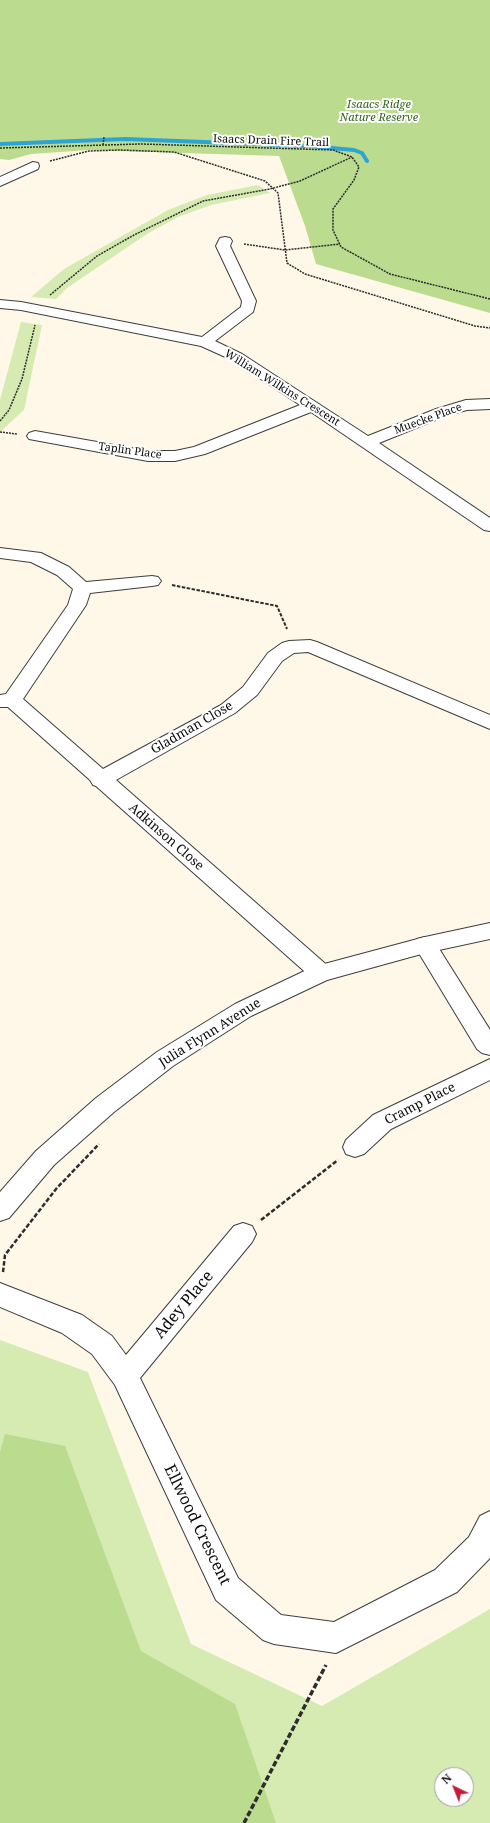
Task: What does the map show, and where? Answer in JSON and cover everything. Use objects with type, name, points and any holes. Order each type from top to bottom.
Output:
[{"type":"street","points":[[0,182],[34,166]]},
{"type":"street","points":[[206,342],[248,309],[248,301],[223,246],[225,241]]},
{"type":"street","name":"William Wilkins Crescent","points":[[0,304],[21,306],[206,342],[237,357],[367,442],[490,526]]},
{"type":"street","name":"Muecke Place","points":[[367,442],[442,412],[466,405],[490,404]]},
{"type":"street","name":"Taplin Place","points":[[35,436],[148,456],[175,456],[199,451],[312,406]]},
{"type":"street","points":[[0,553],[35,556],[63,571],[82,588],[152,580]]},
{"type":"street","name":"Adkinson Close","points":[[82,588],[76,606],[6,700],[321,973]]},
{"type":"street","points":[[289,641],[310,646],[490,723]]},
{"type":"street","name":"Gladman Close","points":[[100,780],[228,709],[250,691],[289,641]]},
{"type":"street","name":"Julia Flynn Avenue","points":[[0,1210],[45,1158],[105,1106],[165,1060],[243,1010],[321,973],[425,945],[490,931]]},
{"type":"street","points":[[425,945],[485,1042],[490,1046]]},
{"type":"street","name":"Cramp Place","points":[[355,1147],[382,1122],[490,1069]]},
{"type":"street","name":"Adey Place","points":[[125,1376],[243,1234]]},
{"type":"street","name":"Ellwood Crescent","points":[[6,1297],[72,1324],[102,1345],[125,1376],[227,1589],[274,1628],[336,1638]]},
{"type":"street","points":[[336,1638],[446,1581],[480,1547],[490,1526]]},
{"type":"path","points":[[103,145],[104,137]]},
{"type":"path","name":"Isaacs Drain Fire Trail","points":[[0,148],[141,144],[333,150],[352,157]]},
{"type":"path","points":[[34,166],[89,151],[119,150],[174,152],[265,181],[278,193],[286,263],[305,274],[475,326],[490,328]]},
{"type":"path","points":[[0,420],[9,410],[22,379],[35,323],[47,317],[50,312],[58,306],[46,298],[96,256],[121,242],[203,202],[300,181],[352,157],[359,167],[357,174],[333,209],[333,230],[341,246],[362,260],[390,274],[490,299]]},
{"type":"path","points":[[225,241],[285,250],[340,244]]},
{"type":"path","points":[[152,580],[278,606],[289,641]]},
{"type":"path","points":[[6,1297],[15,1291],[3,1276],[5,1256],[56,1189],[105,1139]]},
{"type":"path","points":[[243,1234],[355,1147]]},
{"type":"path","points":[[244,1823],[318,1682],[336,1638]]},
{"type":"green space","name":"Isaacs Ridge Nature Reserve","points":[[0,0],[490,0],[490,313],[316,264],[305,226],[279,156],[89,150],[31,154],[9,160],[0,159]]},
{"type":"green space","points":[[258,185],[270,193],[211,205],[178,217],[147,234],[67,288],[56,299],[31,297],[64,269],[168,210],[207,195]]},
{"type":"green space","points":[[21,322],[42,325],[24,410],[0,432],[0,400]]},
{"type":"green space","points":[[0,1340],[88,1372],[191,1644],[322,1706],[490,1609],[490,1823],[0,1823]]},
{"type":"green space","points":[[5,1434],[65,1446],[141,1651],[235,1704],[276,1823],[0,1823],[0,1452]]},
{"type":"waterway","points":[[0,144],[125,139],[309,146],[354,150],[362,153],[367,161]]}]
